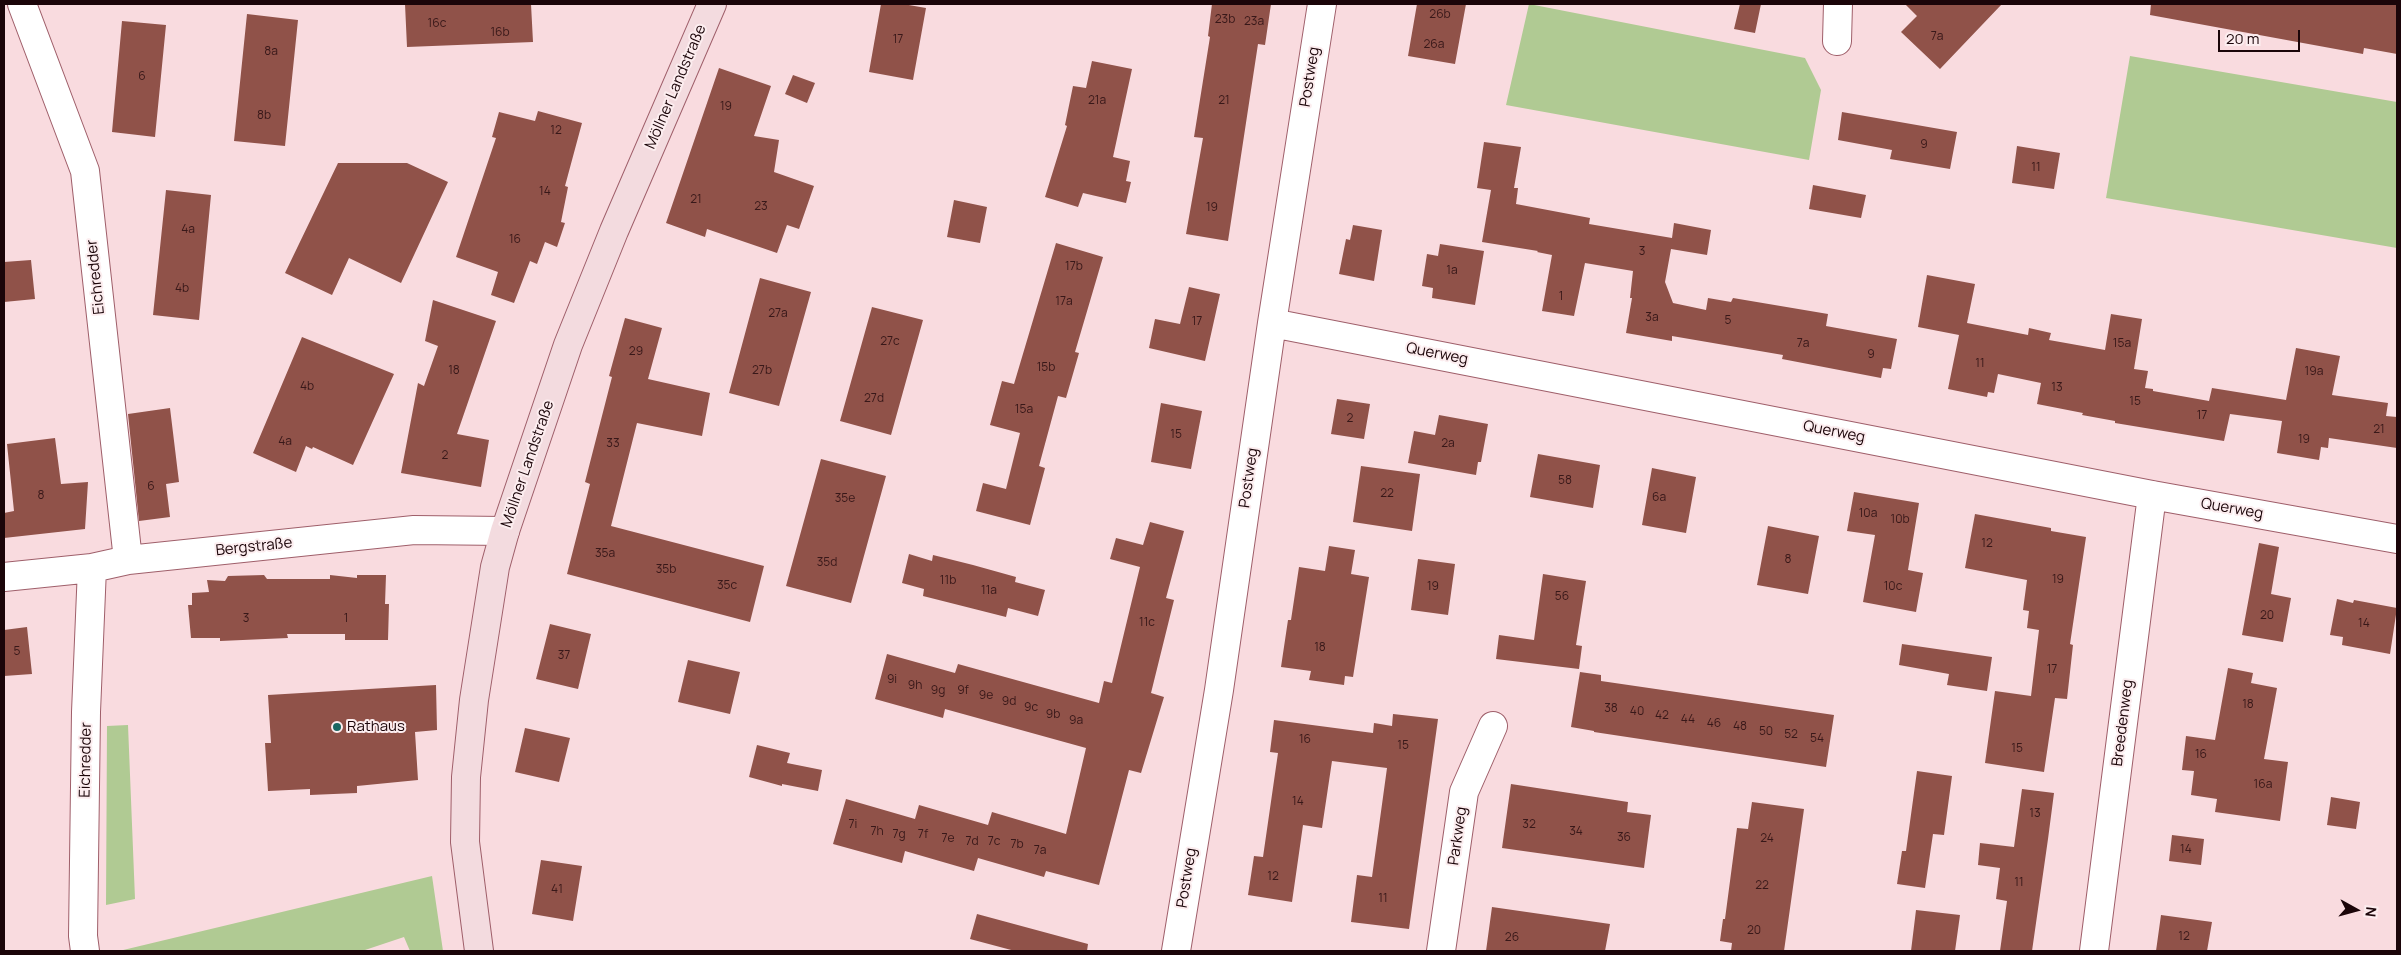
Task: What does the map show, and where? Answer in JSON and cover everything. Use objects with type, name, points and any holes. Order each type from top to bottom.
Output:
[{"type":"main road","name":"Möllner Landstraße","points":[[479,951],[465,842],[466,777],[474,700],[495,567],[504,531],[568,345],[614,231],[712,4]]},
{"type":"street","name":"Eichredder","points":[[22,4],[84,171],[128,560]]},
{"type":"street","name":"Postweg","points":[[1176,951],[1219,690],[1272,323],[1322,4]]},
{"type":"street","points":[[1837,41],[1838,4]]},
{"type":"street","name":"Querweg","points":[[1272,323],[2152,495],[2397,539]]},
{"type":"street","name":"Breedenweg","points":[[2094,951],[2152,495]]},
{"type":"street","name":"Bergstraße","points":[[4,578],[92,568],[128,560],[414,530],[504,531]]},
{"type":"street","name":"Eichredder","points":[[85,951],[83,928],[86,712],[92,568]]},
{"type":"street","name":"Parkweg","points":[[1440,951],[1464,792],[1493,726]]},
{"type":"green space","points":[[1529,4],[1805,58],[1821,90],[1809,160],[1506,105]]},
{"type":"green space","points":[[2130,56],[2397,102],[2397,248],[2106,198]]},
{"type":"green space","points":[[128,725],[135,899],[106,905],[107,726]]},
{"type":"green space","points":[[432,876],[443,951],[410,951],[404,937],[362,951],[119,951]]},
{"type":"building","points":[[405,4],[531,4],[533,42],[407,47]]},
{"type":"building","points":[[881,4],[903,4],[926,8],[913,80],[869,72]]},
{"type":"building","points":[[1212,4],[1271,4],[1265,45],[1258,44],[1228,241],[1186,234],[1203,138],[1194,137],[1210,37],[1208,36]]},
{"type":"building","points":[[1417,4],[1466,4],[1455,64],[1408,56]]},
{"type":"building","points":[[1740,4],[1761,4],[1755,33],[1734,29]]},
{"type":"building","points":[[1905,4],[2002,4],[1940,69],[1901,32],[1917,16]]},
{"type":"building","points":[[2151,4],[2397,4],[2397,54],[2364,48],[2363,54],[2150,15]]},
{"type":"building","points":[[247,14],[298,20],[285,146],[234,141]]},
{"type":"building","points":[[122,21],[166,25],[155,137],[112,132]]},
{"type":"building","points":[[1092,61],[1132,69],[1113,157],[1130,161],[1126,181],[1131,182],[1126,203],[1083,193],[1078,207],[1045,197],[1067,126],[1065,125],[1073,86],[1086,88]]},
{"type":"building","points":[[719,68],[771,86],[754,136],[779,140],[774,172],[814,186],[799,229],[787,225],[777,253],[707,229],[705,237],[666,223]]},
{"type":"building","points":[[793,75],[815,83],[807,103],[785,94]]},
{"type":"building","points":[[538,111],[582,123],[565,186],[568,187],[561,222],[565,223],[557,247],[545,242],[537,264],[530,261],[514,303],[491,295],[498,272],[456,257],[496,138],[492,137],[499,112],[535,121]]},
{"type":"building","points":[[1842,112],[1957,132],[1950,169],[1890,159],[1892,150],[1838,140]]},
{"type":"building","points":[[1484,142],[1521,147],[1514,188],[1518,188],[1516,204],[1590,218],[1589,224],[1672,238],[1674,223],[1711,230],[1707,255],[1671,249],[1665,282],[1673,303],[1706,310],[1708,298],[1731,302],[1733,298],[1828,314],[1826,326],[1897,339],[1891,369],[1883,368],[1881,378],[1782,359],[1783,355],[1672,336],[1672,341],[1626,333],[1632,298],[1630,298],[1633,271],[1585,263],[1574,316],[1542,311],[1552,255],[1482,242],[1491,190],[1477,188]]},
{"type":"building","points":[[2017,146],[2060,153],[2054,189],[2012,183]]},
{"type":"building","points":[[338,163],[407,163],[448,182],[401,283],[349,258],[332,295],[285,273]]},
{"type":"building","points":[[1813,185],[1866,195],[1861,218],[1809,209]]},
{"type":"building","points":[[166,190],[211,195],[199,320],[153,315]]},
{"type":"building","points":[[954,200],[987,207],[980,243],[947,237]]},
{"type":"building","points":[[1353,225],[1382,230],[1374,281],[1339,274],[1346,239],[1350,240]]},
{"type":"building","points":[[1056,243],[1103,257],[1075,352],[1079,353],[1066,398],[1058,396],[1039,466],[1045,468],[1030,525],[976,511],[983,483],[1006,489],[1020,433],[990,425],[1002,381],[1014,384]]},
{"type":"building","points":[[1440,244],[1484,251],[1475,305],[1432,298],[1433,288],[1422,286],[1427,254],[1438,256]]},
{"type":"building","points":[[31,260],[35,299],[4,302],[4,262]]},
{"type":"building","points":[[1927,275],[1975,284],[1967,323],[2028,335],[2029,328],[2051,333],[2049,340],[2105,350],[2111,314],[2142,319],[2134,369],[2148,371],[2145,388],[2153,389],[2153,391],[2209,401],[2212,388],[2286,400],[2296,348],[2340,356],[2332,395],[2388,403],[2386,416],[2397,417],[2397,448],[2329,438],[2328,448],[2321,447],[2319,460],[2277,453],[2282,421],[2230,414],[2224,441],[2115,423],[2115,421],[2082,415],[2083,413],[2037,404],[2041,383],[1998,374],[1994,393],[1988,392],[1987,397],[1948,389],[1959,335],[1918,327]]},
{"type":"building","points":[[760,278],[811,292],[779,406],[729,393]]},
{"type":"building","points":[[1189,287],[1220,294],[1205,361],[1149,348],[1155,319],[1180,324]]},
{"type":"building","points":[[433,300],[496,321],[457,434],[489,440],[481,487],[401,473],[418,383],[424,386],[438,346],[425,341]]},
{"type":"building","points":[[872,307],[923,320],[891,435],[840,421]]},
{"type":"building","points":[[625,318],[662,328],[648,379],[710,393],[702,436],[637,423],[611,526],[764,566],[750,622],[567,574],[590,484],[585,482],[612,377],[609,376]]},
{"type":"building","points":[[302,337],[394,374],[353,465],[313,447],[312,449],[306,446],[296,472],[253,453]]},
{"type":"building","points":[[1337,399],[1370,404],[1364,439],[1331,434]]},
{"type":"building","points":[[1161,403],[1202,411],[1191,469],[1151,462]]},
{"type":"building","points":[[170,408],[179,482],[166,484],[170,517],[139,521],[128,414]]},
{"type":"building","points":[[1439,415],[1488,424],[1481,462],[1478,462],[1476,475],[1408,463],[1414,431],[1435,435]]},
{"type":"building","points":[[55,438],[61,484],[88,482],[85,529],[4,538],[4,513],[14,511],[7,444]]},
{"type":"building","points":[[1538,454],[1600,465],[1593,508],[1530,497]]},
{"type":"building","points":[[821,459],[886,476],[851,603],[786,586]]},
{"type":"building","points":[[1361,466],[1420,474],[1412,531],[1353,522]]},
{"type":"building","points":[[1652,468],[1696,477],[1686,533],[1642,525]]},
{"type":"building","points":[[1854,492],[1919,503],[1908,570],[1923,573],[1916,612],[1863,602],[1875,535],[1847,531]]},
{"type":"building","points":[[1975,514],[2051,528],[2051,531],[2086,537],[2070,644],[2073,645],[2067,699],[2055,698],[2044,772],[1985,763],[1995,691],[2031,696],[2039,630],[2027,628],[2029,611],[2023,610],[2027,580],[1965,568]]},
{"type":"building","points":[[1150,522],[1184,531],[1166,598],[1174,600],[1151,693],[1164,697],[1141,773],[1129,770],[1099,885],[1046,871],[1044,877],[978,858],[974,871],[905,851],[902,863],[833,844],[846,799],[915,819],[919,805],[988,825],[992,812],[1066,834],[1086,748],[945,709],[943,718],[875,699],[887,654],[955,673],[958,664],[1099,703],[1104,681],[1112,683],[1140,567],[1110,559],[1116,538],[1143,545]]},
{"type":"building","points":[[1768,526],[1819,536],[1808,594],[1757,585]]},
{"type":"building","points":[[2259,543],[2279,547],[2271,594],[2291,598],[2283,642],[2242,635]]},
{"type":"building","points":[[1329,546],[1355,550],[1351,574],[1369,577],[1353,677],[1345,676],[1344,685],[1309,680],[1311,671],[1281,667],[1288,620],[1291,620],[1299,567],[1325,571]]},
{"type":"building","points":[[909,554],[932,561],[933,555],[973,565],[1016,577],[1015,582],[1045,590],[1038,616],[1008,608],[1006,617],[923,596],[924,589],[902,583]]},
{"type":"building","points":[[1418,559],[1455,564],[1448,615],[1411,610]]},
{"type":"building","points":[[1543,574],[1586,581],[1576,645],[1582,646],[1579,669],[1496,659],[1499,635],[1534,640]]},
{"type":"building","points":[[264,575],[267,579],[330,579],[330,575],[357,578],[357,575],[386,575],[385,604],[389,604],[388,640],[345,640],[345,634],[287,634],[288,638],[220,641],[220,638],[191,638],[188,605],[192,605],[192,593],[209,592],[207,580],[225,581],[228,576]]},
{"type":"building","points":[[2337,599],[2353,603],[2354,600],[2397,608],[2390,654],[2342,645],[2343,637],[2330,635]]},
{"type":"building","points":[[550,624],[591,634],[578,689],[536,679]]},
{"type":"building","points":[[27,627],[32,674],[4,676],[4,630]]},
{"type":"building","points":[[1902,644],[1992,657],[1987,691],[1947,685],[1949,674],[1899,665]]},
{"type":"building","points":[[688,660],[740,672],[730,714],[678,702]]},
{"type":"building","points":[[2228,668],[2253,673],[2251,683],[2277,688],[2264,759],[2288,762],[2280,821],[2215,812],[2217,799],[2191,795],[2194,771],[2182,770],[2186,736],[2215,740]]},
{"type":"building","points":[[1580,672],[1601,675],[1601,681],[1834,715],[1826,767],[1571,727]]},
{"type":"building","points":[[436,685],[437,730],[415,732],[418,780],[357,786],[357,793],[310,795],[310,789],[268,791],[265,743],[271,743],[268,695]]},
{"type":"building","points":[[1393,714],[1438,719],[1409,929],[1351,922],[1357,875],[1372,877],[1387,768],[1332,761],[1322,828],[1303,825],[1292,902],[1248,895],[1254,856],[1263,857],[1278,753],[1270,752],[1274,720],[1373,733],[1374,723],[1392,726]]},
{"type":"building","points":[[525,728],[570,738],[559,782],[515,772]]},
{"type":"building","points":[[757,745],[790,753],[787,763],[822,770],[818,791],[782,784],[782,786],[749,777]]},
{"type":"building","points":[[1917,771],[1952,776],[1944,835],[1933,834],[1925,888],[1897,884],[1902,851],[1906,851]]},
{"type":"building","points":[[1511,784],[1628,802],[1627,812],[1651,815],[1644,868],[1502,848]]},
{"type":"building","points":[[2022,789],[2054,793],[2048,839],[2032,951],[2000,951],[2007,901],[1996,899],[2000,868],[1978,865],[1980,843],[2014,847]]},
{"type":"building","points":[[2331,797],[2360,802],[2356,829],[2327,825]]},
{"type":"building","points":[[1752,802],[1804,809],[1784,951],[1731,951],[1732,943],[1720,941],[1723,919],[1725,919],[1737,828],[1748,829]]},
{"type":"building","points":[[2172,835],[2204,839],[2201,865],[2169,861]]},
{"type":"building","points":[[541,860],[582,866],[573,921],[532,914]]},
{"type":"building","points":[[1492,907],[1610,924],[1605,951],[1486,951]]},
{"type":"building","points":[[1916,910],[1960,915],[1955,951],[1911,951]]},
{"type":"building","points":[[977,914],[1088,944],[1087,951],[1015,951],[970,939]]},
{"type":"building","points":[[2161,915],[2212,922],[2207,951],[2156,951]]},
{"type":"place","name":"Rathaus","points":[[337,727]]}]
